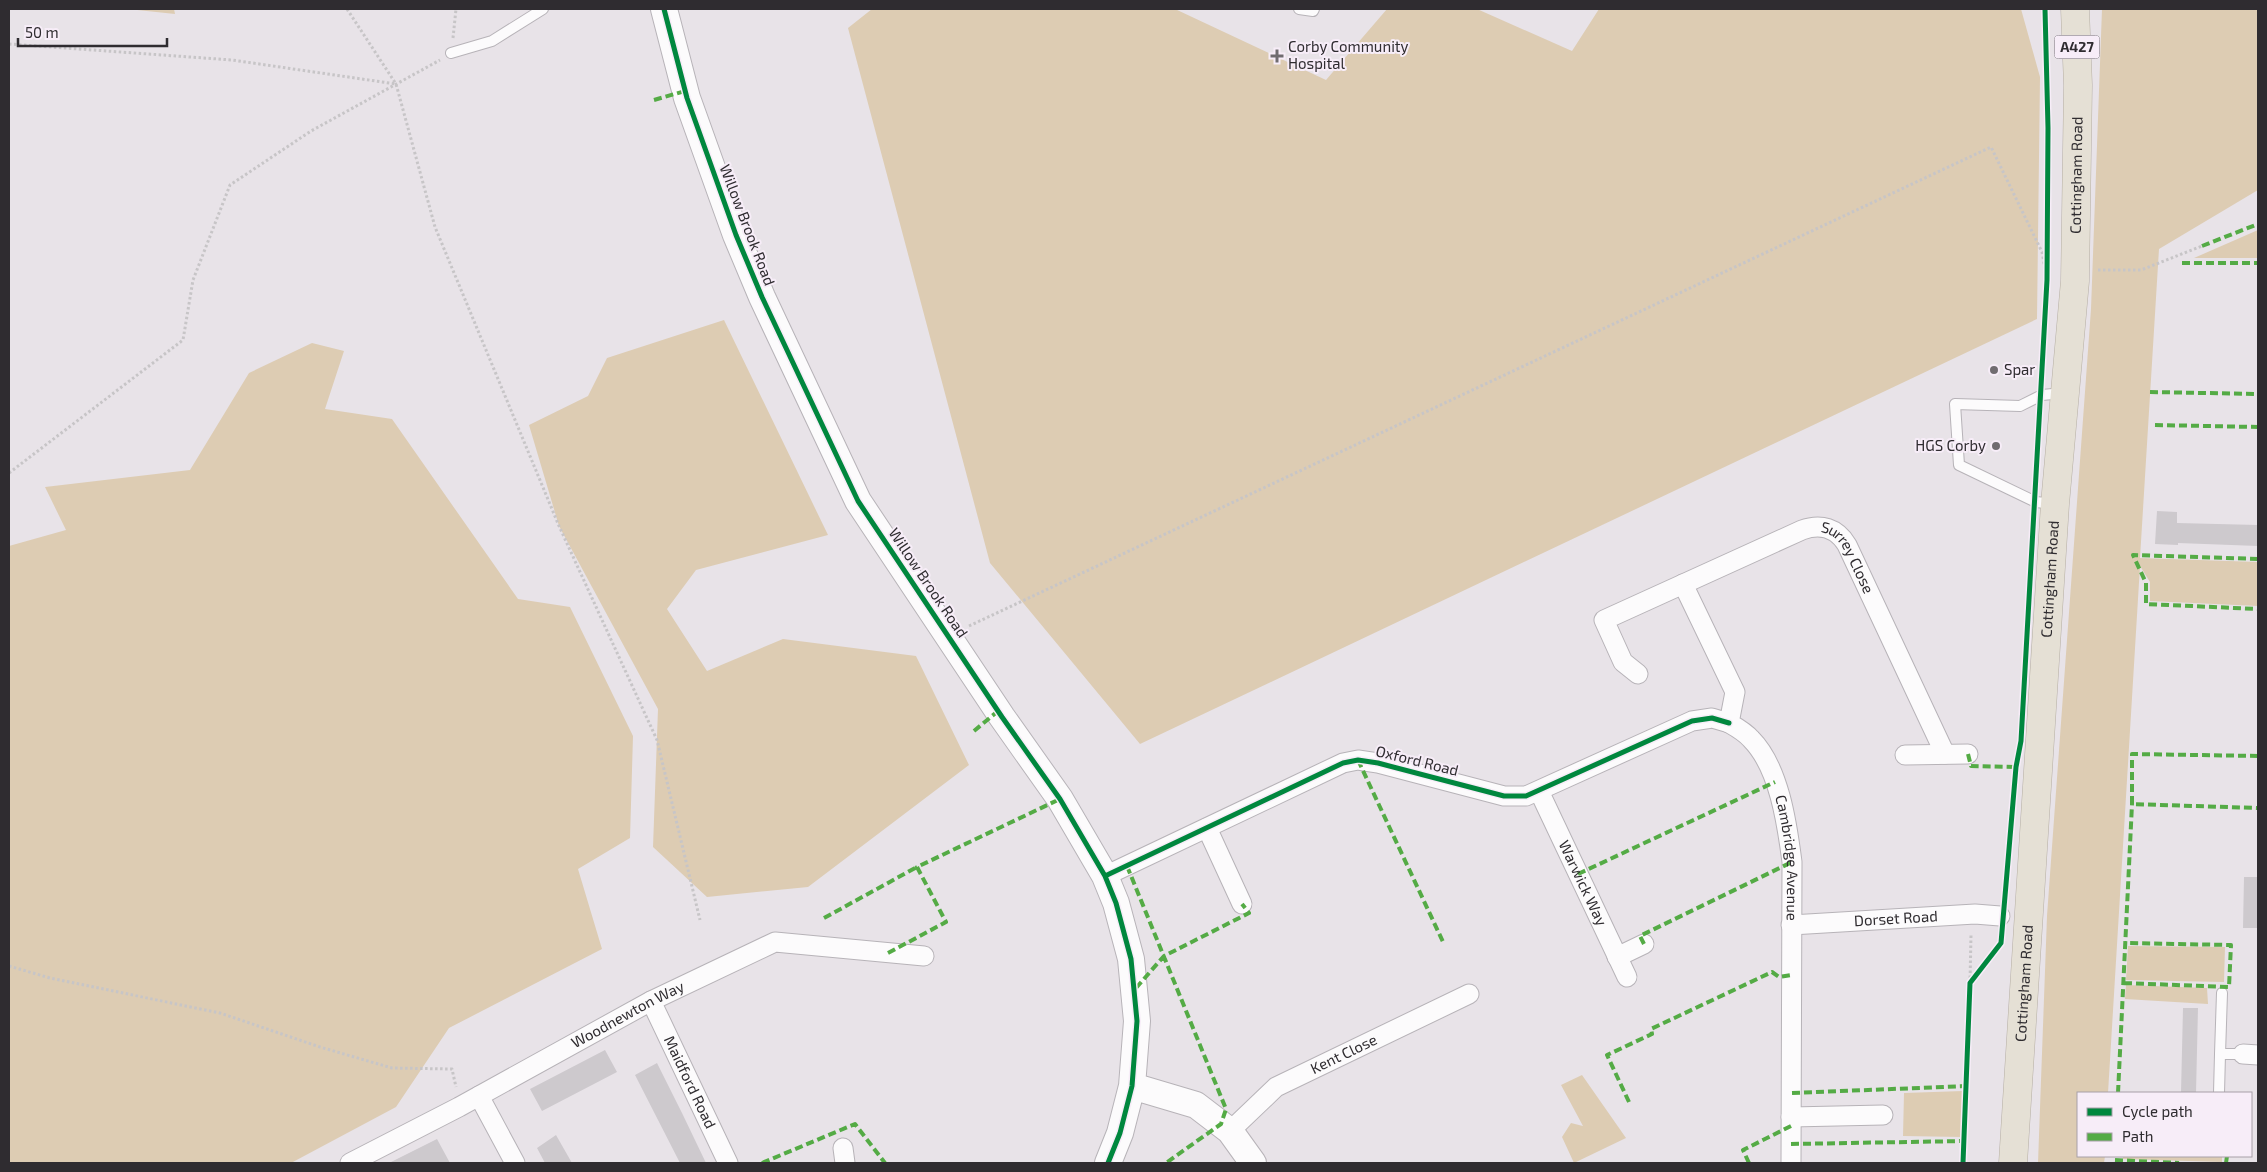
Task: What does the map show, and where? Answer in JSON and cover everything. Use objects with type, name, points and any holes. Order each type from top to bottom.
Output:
[{"type":"highway","name":"Cottingham Road","points":[[2014,1159],[2055,504],[2074,281],[2078,85],[2076,9]]},
{"type":"street","name":"Willow Brook Road","points":[[664,9],[687,98],[712,172],[762,297],[858,501],[1060,800],[1105,876],[1125,931],[1136,988],[1136,1037],[1132,1086],[1120,1133],[1108,1163]]},
{"type":"street","name":"Surrey Close","points":[[1638,674],[1623,662],[1604,620],[1809,527],[1824,527],[1838,533],[1852,555],[1945,754]]},
{"type":"street","points":[[1683,584],[1736,692],[1729,722]]},
{"type":"street","name":"Oxford Road","points":[[1105,876],[1343,764],[1358,760],[1378,763],[1504,796],[1526,796],[1692,721],[1712,718],[1729,722]]},
{"type":"street","name":"Cambridge Avenue","points":[[1729,722],[1752,739],[1764,759],[1784,812],[1792,862],[1791,1163]]},
{"type":"street","points":[[1905,755],[1968,754]]},
{"type":"street","name":"Warwick Way","points":[[1539,791],[1627,977]]},
{"type":"street","points":[[1207,828],[1242,904]]},
{"type":"street","name":"Dorset Road","points":[[1791,925],[1975,914],[2000,916]]},
{"type":"street","name":"Woodnewton Way","points":[[350,1163],[459,1107],[651,1001],[775,942],[924,956]]},
{"type":"street","points":[[1617,957],[1644,944]]},
{"type":"street","name":"Kent Close","points":[[1230,1131],[1276,1087],[1468,994]]},
{"type":"street","name":"Maidford Road","points":[[651,1001],[728,1163]]},
{"type":"street","points":[[1132,1086],[1196,1105],[1230,1131],[1253,1163]]},
{"type":"street","points":[[479,1096],[515,1163]]},
{"type":"street","points":[[1791,1117],[1883,1115]]},
{"type":"lane","points":[[451,54],[492,41],[543,9]]},
{"type":"lane","points":[[1299,9],[1313,11],[1314,9]]},
{"type":"lane","points":[[2055,504],[2036,502],[1959,465],[1955,404],[2020,406],[2042,395],[2064,393]]},
{"type":"lane","points":[[2219,1092],[2222,993]]},
{"type":"lane","points":[[2220,1054],[2251,1054]]},
{"type":"path","points":[[347,9],[396,84],[435,227],[560,526],[657,740],[700,920]]},
{"type":"path","points":[[9,473],[183,340],[193,280],[230,185],[311,131],[451,54],[456,9]]},
{"type":"path","points":[[9,44],[232,60],[396,84]]},
{"type":"path","points":[[948,636],[1991,147],[2042,252],[2047,280]]},
{"type":"path","points":[[2094,276],[2097,270],[2141,270],[2202,246]]},
{"type":"path","points":[[2046,289],[2047,251]]},
{"type":"path","points":[[1963,934],[1972,934],[1970,992]]},
{"type":"path","points":[[9,966],[50,978],[220,1012],[320,1047],[392,1068],[452,1069],[459,1107]]},
{"type":"path","points":[[1970,983],[1976,976]]},
{"type":"shaded area","points":[[128,9],[174,9],[175,14]]},
{"type":"shaded area","points":[[872,9],[1175,9],[1326,80],[1387,9],[1477,9],[1572,51],[1599,9],[2021,9],[2040,77],[2037,319],[1140,744],[990,563],[848,28]]},
{"type":"shaded area","points":[[2102,9],[2258,9],[2258,190],[2159,249],[2140,558],[2258,562],[2258,606],[2150,601],[2150,582],[2140,566],[2108,1092],[2077,1092],[2077,1157],[2105,1157],[2104,1163],[2038,1163],[2047,916],[2091,309]]},
{"type":"shaded area","points":[[2258,230],[2258,258],[2194,258]]},
{"type":"shaded area","points":[[724,320],[828,535],[696,570],[667,609],[707,671],[783,639],[916,656],[969,765],[808,887],[707,897],[653,847],[658,709],[559,526],[529,425],[588,396],[607,358]]},
{"type":"shaded area","points":[[312,343],[344,351],[325,409],[392,419],[518,599],[570,607],[633,736],[630,838],[578,869],[602,949],[449,1028],[396,1107],[291,1163],[9,1163],[9,546],[66,530],[45,487],[190,470],[249,373]]},
{"type":"shaded area","points":[[2128,946],[2225,947],[2224,982],[2126,980]]},
{"type":"shaded area","points":[[2126,985],[2207,988],[2208,1004],[2125,999]]},
{"type":"shaded area","points":[[1582,1075],[1626,1138],[1574,1163],[1562,1137],[1571,1123],[1583,1126],[1561,1085]]},
{"type":"shaded area","points":[[1963,1091],[1962,1137],[1903,1136],[1904,1093]]},
{"type":"shaded area","points":[[2123,1157],[2222,1157],[2222,1162],[2123,1159]]},
{"type":"building","points":[[2157,511],[2177,512],[2177,523],[2258,525],[2258,546],[2155,544]]},
{"type":"building","points":[[2244,877],[2258,877],[2258,928],[2243,928]]},
{"type":"building","points":[[2183,1008],[2198,1008],[2196,1092],[2181,1092]]},
{"type":"building","points":[[605,1050],[617,1072],[542,1111],[530,1089]]},
{"type":"building","points":[[657,1063],[706,1163],[680,1163],[635,1075]]},
{"type":"building","points":[[556,1135],[572,1163],[545,1163],[537,1148]]},
{"type":"building","points":[[437,1139],[450,1163],[389,1163]]},
{"type":"marked path","points":[[654,100],[685,91]]},
{"type":"marked path","points":[[2202,246],[2258,224]]},
{"type":"marked path","points":[[2182,263],[2258,263]]},
{"type":"marked path","points":[[2150,392],[2258,394]]},
{"type":"marked path","points":[[2155,425],[2258,427]]},
{"type":"marked path","points":[[2258,559],[2133,555],[2146,583],[2146,604],[2258,609]]},
{"type":"marked path","points":[[974,731],[998,711]]},
{"type":"marked path","points":[[1968,754],[1971,766],[2016,767]]},
{"type":"marked path","points":[[2258,756],[2132,754],[2132,804],[2258,808]]},
{"type":"marked path","points":[[1358,760],[1444,944]]},
{"type":"marked path","points":[[1578,874],[1775,782]]},
{"type":"marked path","points":[[888,953],[946,922],[917,867],[1060,799]]},
{"type":"marked path","points":[[2118,1092],[2132,804]]},
{"type":"marked path","points":[[1644,944],[1640,936],[1792,862]]},
{"type":"marked path","points":[[1127,866],[1226,1109],[1221,1124],[1166,1163]]},
{"type":"marked path","points":[[824,918],[917,867]]},
{"type":"marked path","points":[[1136,988],[1164,956],[1249,913],[1242,904]]},
{"type":"marked path","points":[[2124,983],[2229,987],[2231,945],[2125,943]]},
{"type":"marked path","points":[[1629,1102],[1607,1055],[1652,1034],[1651,1029],[1772,972],[1779,977],[1792,975]]},
{"type":"marked path","points":[[1792,1093],[1968,1086]]},
{"type":"marked path","points":[[762,1163],[855,1124],[885,1163]]},
{"type":"marked path","points":[[1749,1163],[1743,1150],[1791,1126]]},
{"type":"marked path","points":[[1791,1144],[1965,1141]]},
{"type":"marked path","points":[[2226,1163],[2227,1157]]},
{"type":"marked path","points":[[2115,1160],[2179,1163]]},
{"type":"cycle path","points":[[664,9],[687,98],[736,235],[762,297],[858,501],[1002,717],[1060,799],[1105,876],[1116,903],[1131,959],[1137,1021],[1132,1086],[1120,1133],[1108,1163]]},
{"type":"cycle path","points":[[1963,1163],[1970,983],[2001,943],[2016,767],[2021,741],[2047,280],[2048,128],[2045,9]]},
{"type":"cycle path","points":[[1105,876],[1343,763],[1358,760],[1378,763],[1504,796],[1526,796],[1692,721],[1712,718],[1729,723]]},
{"type":"place","name":"Corby Community Hospital","points":[[1277,56]]},
{"type":"place","name":"Spar","points":[[1994,370]]},
{"type":"place","name":"HGS Corby","points":[[1996,446]]}]
